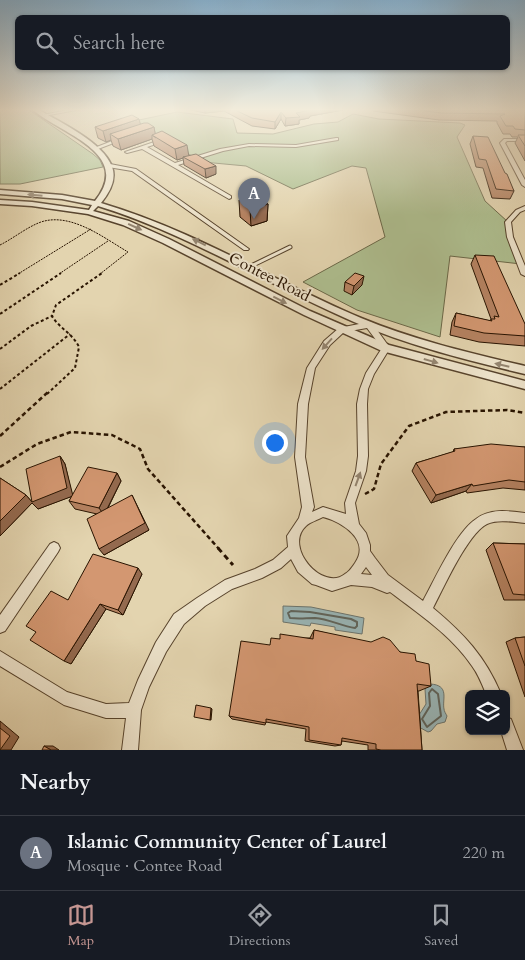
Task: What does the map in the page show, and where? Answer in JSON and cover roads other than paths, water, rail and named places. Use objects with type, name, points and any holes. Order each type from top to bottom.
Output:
[{"type":"street","points":[[89,212],[97,204],[108,183],[110,166],[105,157],[91,145]]},
{"type":"street","points":[[96,148],[105,145]]},
{"type":"street","points":[[127,152],[148,145]]},
{"type":"street","points":[[174,165],[249,145],[303,145]]},
{"type":"street","points":[[504,145],[525,186]]},
{"type":"street","points":[[143,147],[229,197]]},
{"type":"street","points":[[191,152],[207,161]]},
{"type":"street","name":"Contee Road","points":[[110,166],[134,170],[246,249]]},
{"type":"street","points":[[70,198],[98,191],[108,183]]},
{"type":"street","name":"Contee Road","points":[[0,192],[70,198],[97,204],[176,231],[369,324],[431,346],[525,370]]},
{"type":"street","name":"Contee Road","points":[[0,202],[32,204],[89,212],[126,223],[166,241],[307,314],[386,348],[525,385]]},
{"type":"street","points":[[525,208],[518,211],[508,222],[510,237],[525,274]]},
{"type":"street","points":[[302,521],[312,515],[328,513],[345,518],[354,526],[361,536],[364,551],[363,562],[357,572],[349,579],[339,583],[328,584],[312,578],[300,566],[293,550],[293,539],[296,529],[308,507],[300,457],[305,387],[311,368],[320,352],[342,330],[369,324],[386,348],[370,372],[364,389],[362,404],[363,456],[361,471],[350,503],[354,526]]},
{"type":"street","points":[[425,610],[467,535],[480,522],[503,515],[525,518]]},
{"type":"street","points":[[0,626],[54,548]]},
{"type":"street","points":[[130,750],[134,710],[143,685],[161,647],[179,619],[229,584],[258,574],[277,564],[293,550]]},
{"type":"street","points":[[364,551],[382,579],[425,610],[452,634],[477,662],[492,690]]},
{"type":"street","points":[[277,564],[300,566]]},
{"type":"street","points":[[349,579],[372,581],[398,592]]},
{"type":"street","points":[[0,658],[64,698],[106,711],[134,710]]},
{"type":"street","points":[[510,735],[515,750]]},
{"type":"lane","points":[[248,267],[290,247]]},
{"type":"water","points":[[283,606],[311,607],[364,618],[362,634],[335,630],[335,627],[311,623],[310,626],[283,622]]},
{"type":"water","points":[[430,684],[436,685],[443,690],[444,710],[447,716],[445,722],[437,724],[428,732],[419,727],[419,715],[426,704],[425,689]]},
{"type":"place","name":"Islamic Community Center of Laurel","points":[[254,219]]}]
